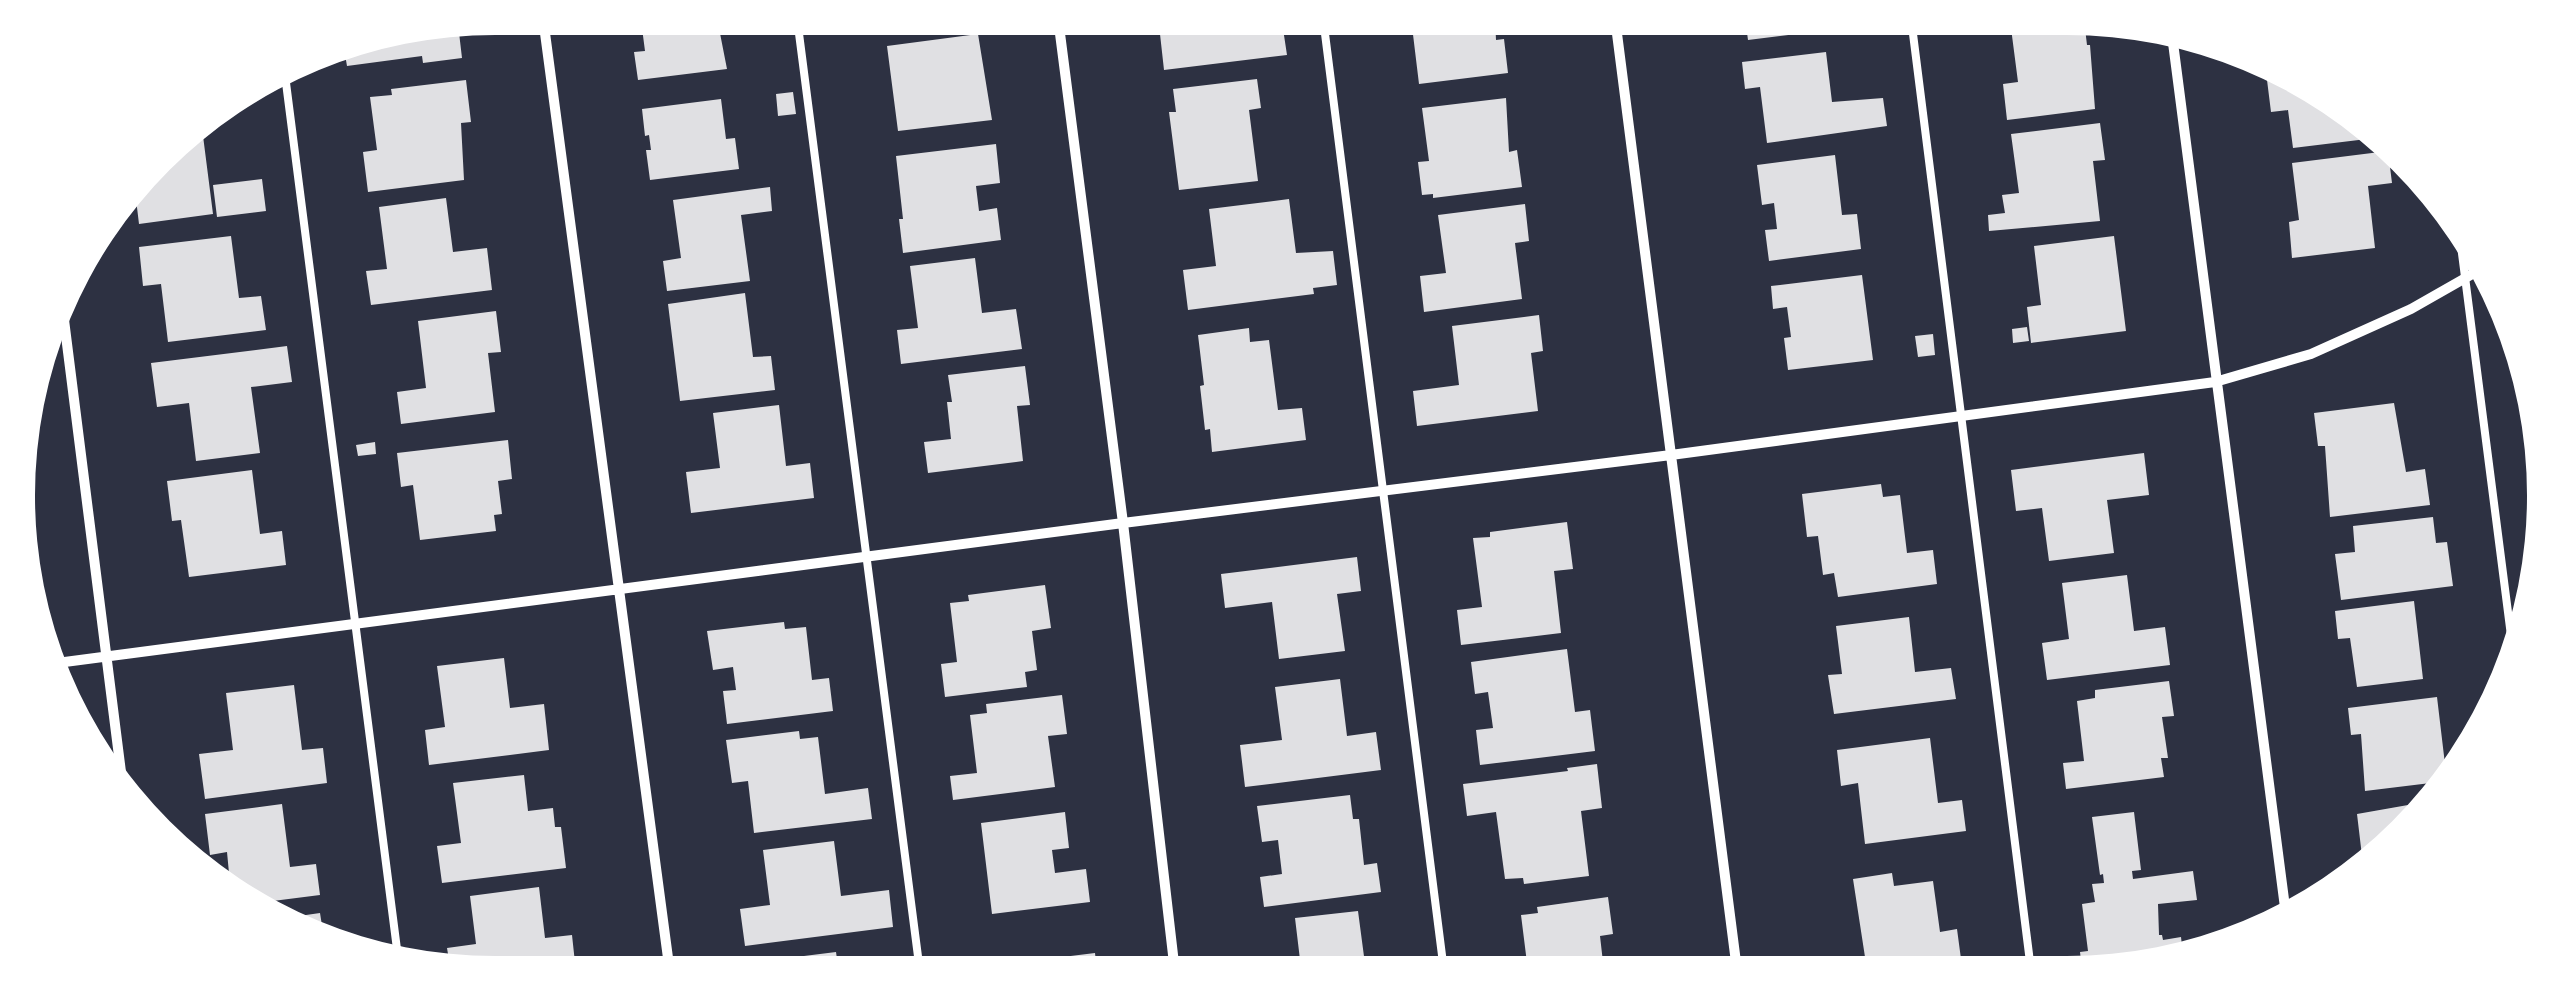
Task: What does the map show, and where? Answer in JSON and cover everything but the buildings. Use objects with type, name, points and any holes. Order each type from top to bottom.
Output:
[{"type":"street","points":[[545,35],[668,956]]},
{"type":"street","points":[[1060,35],[1173,956]]},
{"type":"street","points":[[1618,35],[1735,956]]},
{"type":"street","points":[[2174,48],[2284,901]]},
{"type":"street","points":[[66,662],[1380,490],[1671,456],[2215,382],[2311,354],[2411,310],[2471,275]]},
{"type":"street","points":[[65,331],[120,761]]},
{"type":"lane","points":[[799,35],[918,956]]},
{"type":"lane","points":[[1324,35],[1442,956]]},
{"type":"lane","points":[[1912,35],[2029,956]]},
{"type":"lane","points":[[287,85],[396,945]]},
{"type":"lane","points":[[2463,262],[2509,622]]}]
